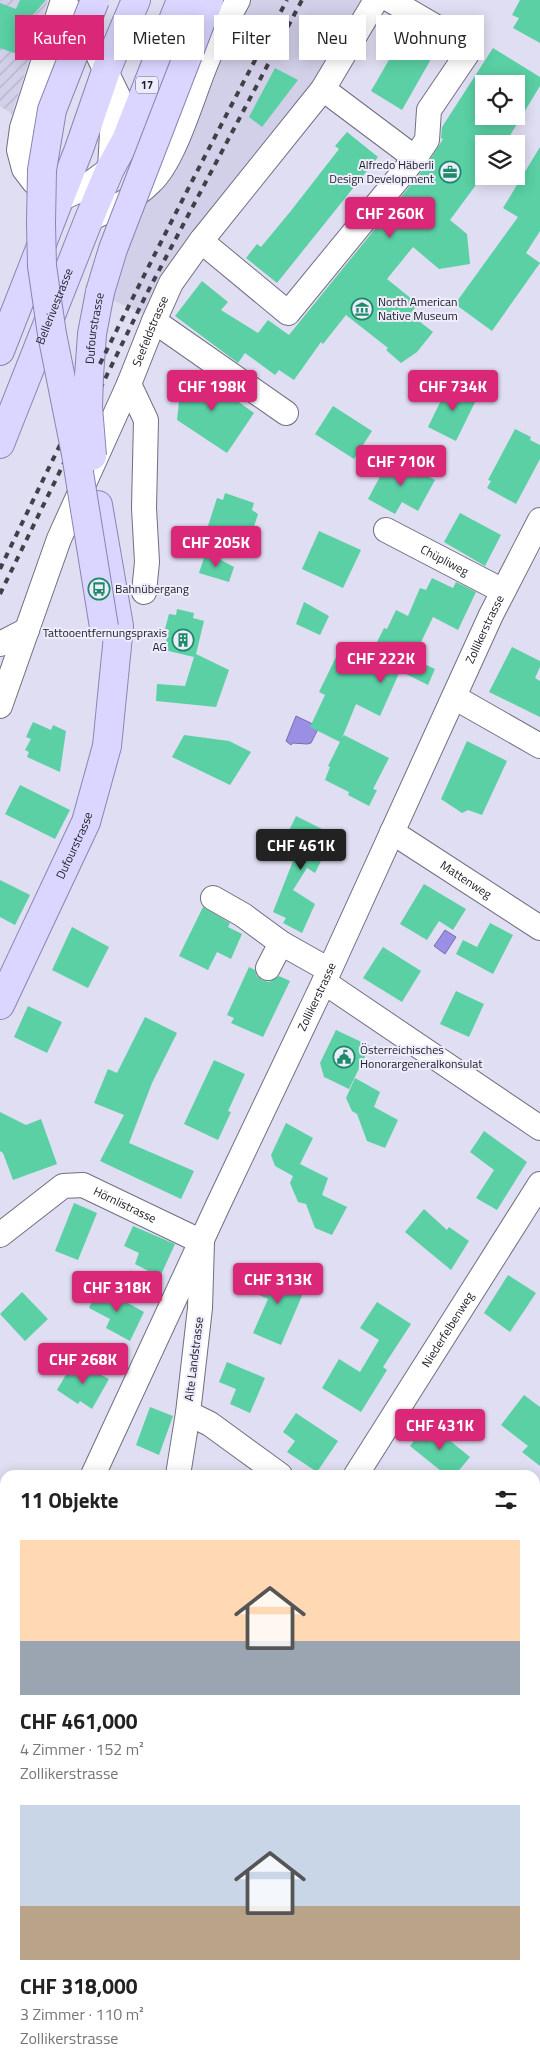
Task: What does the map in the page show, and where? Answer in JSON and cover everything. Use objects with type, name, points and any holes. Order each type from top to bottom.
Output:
[{"type":"main road","name":"Dufourstrasse","points":[[95,0],[52,110],[42,170],[42,266],[52,334],[112,626]]},
{"type":"main road","points":[[0,351],[60,199],[106,71],[136,0]]},
{"type":"main road","name":"Bellerivestrasse","points":[[0,444],[89,219],[110,169],[126,140],[181,0]]},
{"type":"main road","name":"Dufourstrasse","points":[[0,1005],[86,822],[107,746],[114,676],[112,626],[88,407],[92,334],[100,292],[113,249],[205,10]]},
{"type":"street","name":"Bellerivestrasse","points":[[63,0],[97,53],[106,71],[118,96],[118,113],[112,134],[110,169],[84,188],[60,199],[34,182],[24,169],[20,150],[22,128],[63,0]]},
{"type":"street","points":[[89,219],[121,205],[151,182],[161,171],[171,152],[207,60],[238,0]]},
{"type":"street","name":"Seefeldstrasse","points":[[0,706],[59,539],[129,384],[171,283],[201,241],[323,89],[376,0]]},
{"type":"street","points":[[201,241],[288,313],[415,158],[427,140],[430,110],[467,54],[468,49],[462,42],[390,0]]},
{"type":"street","points":[[323,89],[415,158]]},
{"type":"street","points":[[154,321],[286,413]]},
{"type":"street","points":[[129,384],[146,420],[144,508],[147,562],[144,592]]},
{"type":"street","name":"Zollikerstrasse","points":[[95,1470],[327,976],[454,696],[504,591],[533,548],[540,520]]},
{"type":"street","name":"Chüpliweg","points":[[386,530],[504,591]]},
{"type":"street","points":[[0,644],[27,630]]},
{"type":"street","points":[[454,696],[540,746]]},
{"type":"street","name":"Mattenweg","points":[[392,832],[540,928]]},
{"type":"street","points":[[213,898],[243,915],[540,1128]]},
{"type":"street","points":[[268,968],[282,943]]},
{"type":"street","name":"Niederfelbenweg","points":[[359,1470],[540,1184]]},
{"type":"street","name":"Hörnlistrasse","points":[[0,1235],[63,1186],[83,1185],[202,1242]]},
{"type":"street","name":"Alte Landstrasse","points":[[179,1470],[188,1413],[200,1308],[202,1242]]},
{"type":"street","points":[[188,1413],[210,1424],[273,1470]]},
{"type":"shaded area","points":[[0,0],[48,0],[43,15],[15,15],[15,60],[29,60],[12,114],[0,106]]},
{"type":"shaded area","points":[[227,0],[364,0],[356,15],[299,15],[299,60],[330,60],[145,315],[105,297],[202,60],[204,60],[214,32],[214,60],[289,60],[289,15],[221,15]]},
{"type":"shaded area","points":[[296,716],[319,727],[311,743],[293,743],[291,745],[286,741]]},
{"type":"shaded area","points":[[445,930],[456,937],[445,954],[434,946]]},
{"type":"building","points":[[20,0],[46,0],[33,15],[15,15],[14,53],[0,48],[0,3],[16,9]]},
{"type":"building","points":[[520,0],[540,0],[540,43],[513,28],[519,18],[512,15]]},
{"type":"building","points":[[493,48],[540,77],[540,86],[525,111],[525,75],[476,75]]},
{"type":"building","points":[[389,60],[430,60],[402,110],[371,91]]},
{"type":"building","points":[[275,68],[298,80],[262,127],[249,117]]},
{"type":"building","points":[[475,76],[475,125],[516,125],[510,135],[475,135],[476,185],[450,220],[467,234],[470,264],[439,269],[413,247],[387,279],[418,304],[410,314],[433,332],[417,352],[401,363],[386,350],[388,348],[346,315],[323,344],[321,342],[294,380],[279,370],[275,375],[245,353],[238,363],[175,316],[202,281],[228,302],[221,310],[258,333],[268,320],[289,335],[426,166],[443,139],[441,138],[442,127]]},
{"type":"building","points":[[347,132],[378,157],[277,283],[246,258],[257,244],[261,247],[290,212],[339,149],[335,146]]},
{"type":"building","points":[[540,147],[540,231],[526,253],[540,263],[492,331],[455,304],[518,217],[503,208],[517,185],[525,185],[525,172]]},
{"type":"building","points":[[210,377],[224,387],[222,390],[254,413],[227,453],[177,420],[181,383]]},
{"type":"building","points":[[449,384],[455,387],[456,385],[478,396],[456,441],[428,427]]},
{"type":"building","points":[[333,406],[372,431],[354,459],[315,434]]},
{"type":"building","points":[[515,429],[531,437],[530,440],[540,445],[540,459],[516,504],[487,488],[491,481],[488,480]]},
{"type":"building","points":[[391,456],[435,480],[418,511],[402,502],[395,514],[368,499]]},
{"type":"building","points":[[225,493],[254,503],[252,510],[258,514],[248,545],[208,526],[217,498],[223,500]]},
{"type":"building","points":[[460,513],[501,535],[485,566],[444,542]]},
{"type":"building","points":[[319,531],[361,550],[343,588],[302,569]]},
{"type":"building","points":[[206,552],[234,567],[229,582],[199,573]]},
{"type":"building","points":[[432,578],[453,588],[456,582],[476,592],[458,630],[433,617],[413,659],[435,669],[428,685],[400,671],[380,716],[356,704],[342,738],[344,735],[389,758],[373,789],[377,790],[369,806],[348,795],[349,792],[325,780],[330,767],[328,766],[340,742],[310,727],[325,695],[319,692],[337,655],[364,668],[384,628],[387,629],[396,610],[408,616],[420,588],[426,590]]},
{"type":"building","points":[[304,602],[329,616],[320,635],[296,624]]},
{"type":"building","points":[[177,609],[194,613],[193,618],[204,621],[196,654],[229,670],[216,707],[156,701],[157,684],[185,686],[194,657],[164,650],[169,630],[165,629],[169,614],[176,615]]},
{"type":"building","points":[[512,647],[540,661],[540,667],[535,678],[540,681],[540,717],[489,692]]},
{"type":"building","points":[[33,722],[51,730],[53,725],[66,731],[60,772],[27,757],[29,752],[25,750],[31,739],[26,737]]},
{"type":"building","points":[[184,735],[229,741],[251,752],[230,785],[172,757]]},
{"type":"building","points":[[467,741],[507,761],[482,815],[468,810],[462,813],[441,799]]},
{"type":"building","points":[[20,785],[70,810],[55,839],[5,814]]},
{"type":"building","points":[[296,816],[334,835],[315,873],[307,868],[293,890],[315,904],[302,933],[283,923],[286,918],[273,912],[293,861],[283,856],[292,837],[287,835]]},
{"type":"building","points":[[0,880],[30,895],[15,925],[0,917]]},
{"type":"building","points":[[424,884],[466,909],[453,930],[439,921],[427,940],[400,924]]},
{"type":"building","points":[[203,907],[230,923],[228,927],[242,934],[231,959],[217,952],[208,970],[179,956]]},
{"type":"building","points":[[490,923],[513,935],[493,974],[456,954],[463,940],[477,947]]},
{"type":"building","points":[[72,927],[109,947],[88,988],[52,970]]},
{"type":"building","points":[[383,947],[421,971],[402,1002],[363,978]]},
{"type":"building","points":[[249,967],[255,970],[257,976],[262,980],[269,982],[279,976],[290,981],[263,1037],[231,1023],[234,1018],[227,1015]]},
{"type":"building","points":[[456,991],[484,1004],[469,1037],[440,1024]]},
{"type":"building","points":[[28,1006],[62,1022],[47,1053],[14,1037]]},
{"type":"building","points":[[145,1017],[177,1033],[152,1083],[129,1143],[194,1171],[181,1199],[100,1161],[124,1115],[94,1103],[108,1069],[117,1073]]},
{"type":"building","points":[[336,1030],[370,1046],[349,1089],[324,1077],[320,1063]]},
{"type":"building","points":[[214,1060],[245,1074],[228,1111],[231,1112],[218,1140],[184,1124]]},
{"type":"building","points":[[355,1078],[380,1092],[374,1107],[398,1120],[385,1148],[367,1141],[357,1114],[352,1111],[346,1098]]},
{"type":"building","points":[[0,1112],[26,1125],[41,1119],[57,1164],[13,1180],[3,1153],[0,1151]]},
{"type":"building","points":[[286,1123],[313,1138],[300,1164],[328,1178],[322,1195],[347,1207],[332,1235],[315,1228],[306,1204],[298,1202],[290,1183],[293,1176],[275,1166],[271,1155]]},
{"type":"building","points":[[484,1131],[527,1162],[497,1210],[476,1198],[494,1170],[470,1152]]},
{"type":"building","points":[[74,1203],[97,1213],[78,1260],[55,1251]]},
{"type":"building","points":[[424,1209],[447,1230],[449,1227],[469,1241],[451,1270],[405,1232]]},
{"type":"building","points":[[133,1226],[175,1244],[160,1277],[135,1264],[139,1253],[124,1246]]},
{"type":"building","points":[[268,1268],[307,1284],[281,1345],[253,1333],[268,1299],[257,1294]]},
{"type":"building","points":[[508,1275],[536,1293],[510,1332],[484,1313]]},
{"type":"building","points":[[99,1287],[144,1312],[130,1341],[106,1328],[110,1319],[89,1308]]},
{"type":"building","points":[[22,1292],[48,1319],[25,1341],[0,1314]]},
{"type":"building","points":[[377,1302],[411,1324],[383,1367],[387,1370],[361,1412],[322,1388],[339,1359],[360,1372],[379,1340],[360,1328]]},
{"type":"building","points":[[74,1361],[109,1379],[92,1409],[80,1401],[78,1404],[57,1390]]},
{"type":"building","points":[[227,1362],[265,1378],[250,1413],[230,1404],[236,1389],[219,1382]]},
{"type":"building","points":[[524,1395],[540,1407],[540,1466],[522,1452],[528,1446],[501,1425]]},
{"type":"building","points":[[150,1407],[173,1416],[159,1455],[136,1445]]},
{"type":"building","points":[[296,1413],[338,1441],[318,1470],[314,1470],[287,1452],[295,1441],[283,1432]]},
{"type":"building","points":[[428,1423],[470,1457],[459,1470],[440,1470],[410,1446]]},
{"type":"railway","points":[[0,569],[140,283],[287,0]]},
{"type":"railway","points":[[0,594],[146,295],[302,0]]},
{"type":"place","name":"Alfredo Häberli Design Development","points":[[450,172]]},
{"type":"place","name":"North American Native Museum","points":[[362,309]]},
{"type":"place","name":"Bahnübergang","points":[[99,589]]},
{"type":"place","name":"Tattooentfernungspraxis AG","points":[[183,640]]},
{"type":"place","name":"Österreichisches Honorargeneralkonsulat","points":[[344,1057]]}]
